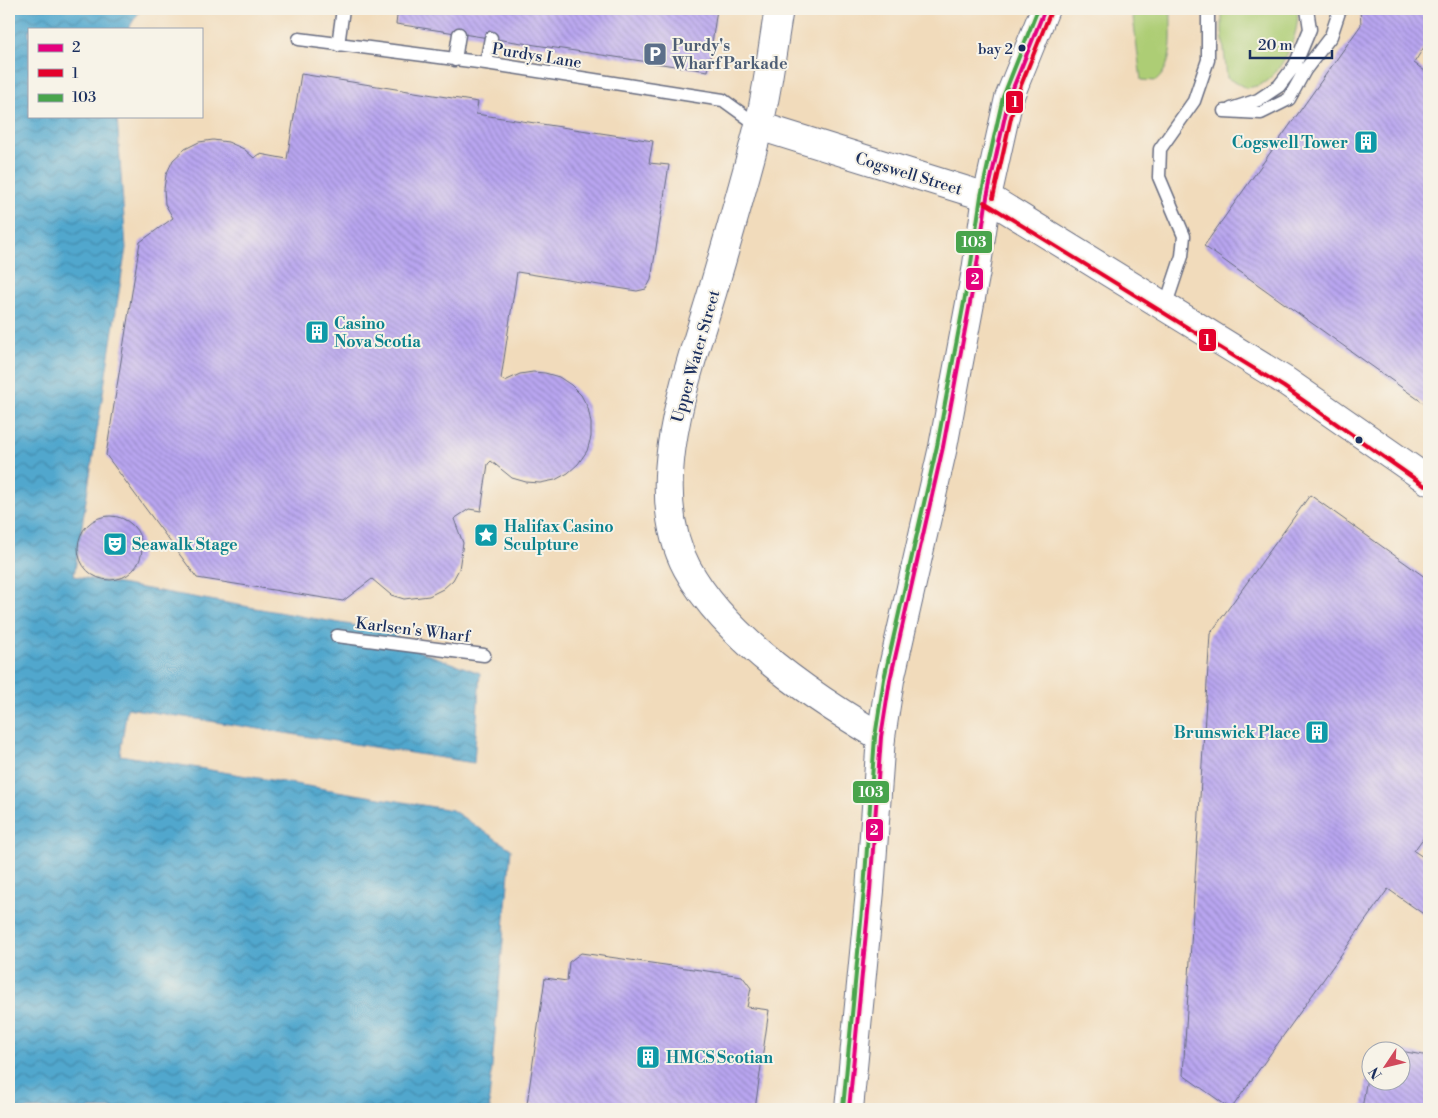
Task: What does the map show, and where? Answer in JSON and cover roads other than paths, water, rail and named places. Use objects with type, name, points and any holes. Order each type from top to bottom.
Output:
[{"type":"main road","name":"Upper Water Street","points":[[779,9],[759,126],[676,412],[670,483],[671,513],[687,567],[707,598],[727,621],[788,676],[824,703],[881,737]]},
{"type":"main road","points":[[849,1109],[870,891],[881,737],[890,680],[942,447],[976,272],[987,198],[1009,98],[1045,9]]},
{"type":"main road","name":"Cogswell Street","points":[[759,126],[987,198],[1287,382],[1429,480]]},
{"type":"lane","points":[[338,45],[343,9]]},
{"type":"lane","points":[[1165,307],[1182,256],[1184,236],[1159,177],[1160,149],[1194,102],[1208,60],[1208,9]]},
{"type":"lane","points":[[1307,9],[1310,30],[1295,65],[1278,86],[1258,100],[1224,111],[1261,113],[1290,99],[1304,70],[1331,36],[1340,9]]},
{"type":"lane","points":[[455,60],[459,34]]},
{"type":"lane","points":[[486,64],[491,38]]},
{"type":"lane","name":"Purdys Lane","points":[[299,39],[486,64],[723,100],[759,126]]},
{"type":"lane","name":"Karlsen's Wharf","points":[[337,636],[484,655]]},
{"type":"water","points":[[9,9],[141,9],[129,28],[28,28],[28,118],[117,118],[126,248],[74,576],[391,632],[413,649],[480,673],[474,763],[127,708],[120,755],[452,810],[511,849],[489,1101],[490,1109],[9,1109]]},
{"type":"place","name":"bay 2","points":[[1022,48]]},
{"type":"place","name":"Purdy's Wharf Parkade","points":[[655,54]]},
{"type":"place","name":"Cogswell Tower","points":[[1366,142]]},
{"type":"place","name":"Casino Nova Scotia","points":[[317,332]]},
{"type":"place","name":"Halifax Casino Sculpture","points":[[486,535]]},
{"type":"place","name":"Seawalk Stage","points":[[115,544]]},
{"type":"place","name":"Brunswick Place","points":[[1317,732]]},
{"type":"place","name":"HMCS Scotian","points":[[648,1057]]}]
